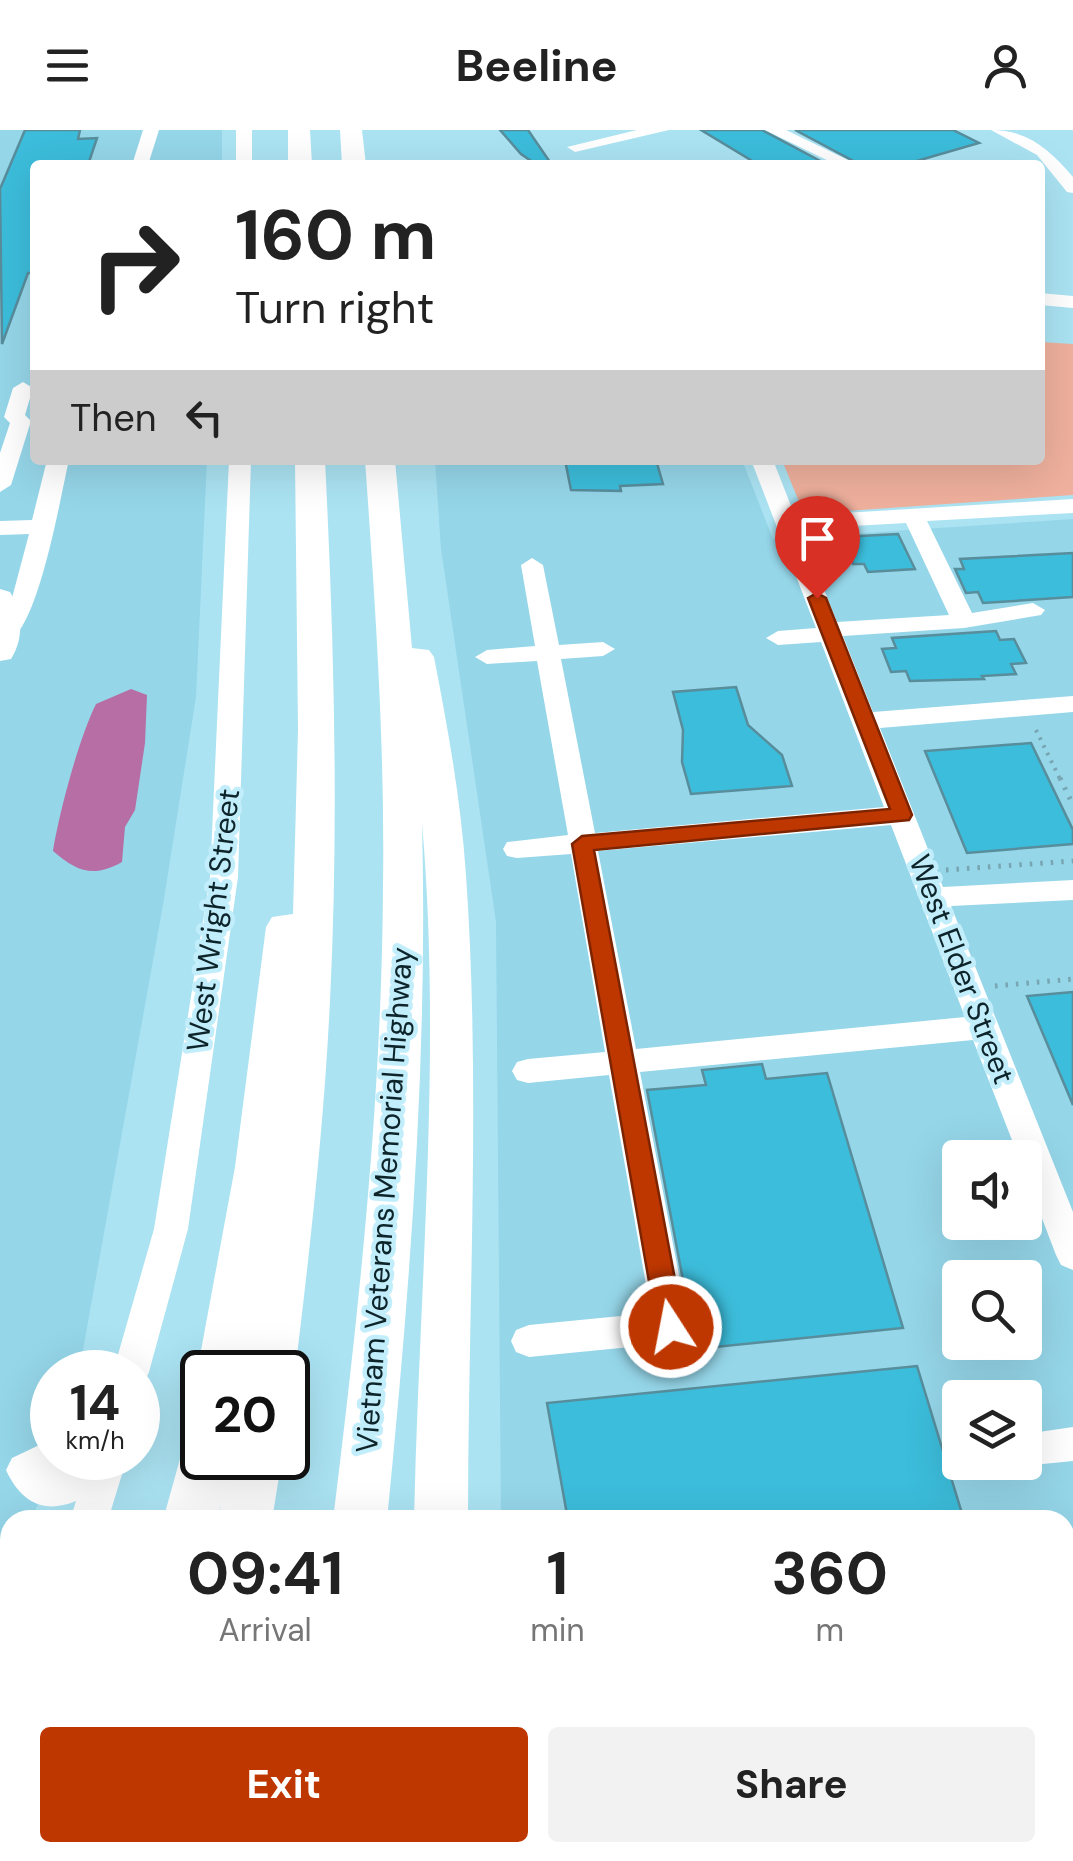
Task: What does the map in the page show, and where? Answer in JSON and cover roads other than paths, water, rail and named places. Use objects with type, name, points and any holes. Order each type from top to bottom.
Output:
[{"type":"highway","points":[[299,130],[300,160]]},
{"type":"highway","points":[[351,130],[354,160]]},
{"type":"highway","points":[[272,1350],[287,1246],[309,1001],[316,802],[310,465]]},
{"type":"highway","name":"Vietnam Veterans Memorial Highway","points":[[361,1510],[387,1244],[403,942],[398,730],[380,465]]},
{"type":"highway","points":[[384,505],[422,679],[448,898],[450,1131],[441,1510]]},
{"type":"highway","points":[[227,1350],[258,1167],[315,643]]},
{"type":"highway","points":[[192,1510],[199,1480]]},
{"type":"highway","points":[[247,1510],[252,1480]]},
{"type":"main road","points":[[0,598],[3,644]]},
{"type":"street","points":[[141,160],[150,130]]},
{"type":"street","points":[[244,130],[244,160]]},
{"type":"street","points":[[596,160],[571,143],[661,130]]},
{"type":"street","points":[[774,130],[839,160]]},
{"type":"street","points":[[1007,131],[1043,152],[1073,188]]},
{"type":"street","points":[[1045,299],[1073,302]]},
{"type":"street","points":[[0,389],[29,388]]},
{"type":"street","points":[[0,485],[22,421],[7,417],[29,388]]},
{"type":"street","points":[[3,644],[24,598],[57,465]]},
{"type":"street","name":"West Wright Street","points":[[138,1350],[172,1229],[224,877],[240,465]]},
{"type":"street","name":"West Elder Street","points":[[764,465],[902,815],[939,884],[984,1027],[1073,1254]]},
{"type":"street","points":[[788,523],[1073,506]]},
{"type":"street","points":[[914,515],[964,621]]},
{"type":"street","points":[[0,528],[40,527]]},
{"type":"street","points":[[529,1341],[671,1327],[532,565]]},
{"type":"street","points":[[778,638],[964,621],[1033,610]]},
{"type":"street","points":[[487,657],[603,649]]},
{"type":"street","points":[[865,721],[1073,704]]},
{"type":"street","points":[[517,849],[902,815]]},
{"type":"street","points":[[939,884],[1073,890]]},
{"type":"street","points":[[528,1072],[984,1027]]},
{"type":"street","points":[[1042,1447],[1073,1444]]},
{"type":"street","points":[[32,1480],[39,1488],[59,1490],[74,1480]]},
{"type":"street","points":[[90,1510],[91,1480]]}]
